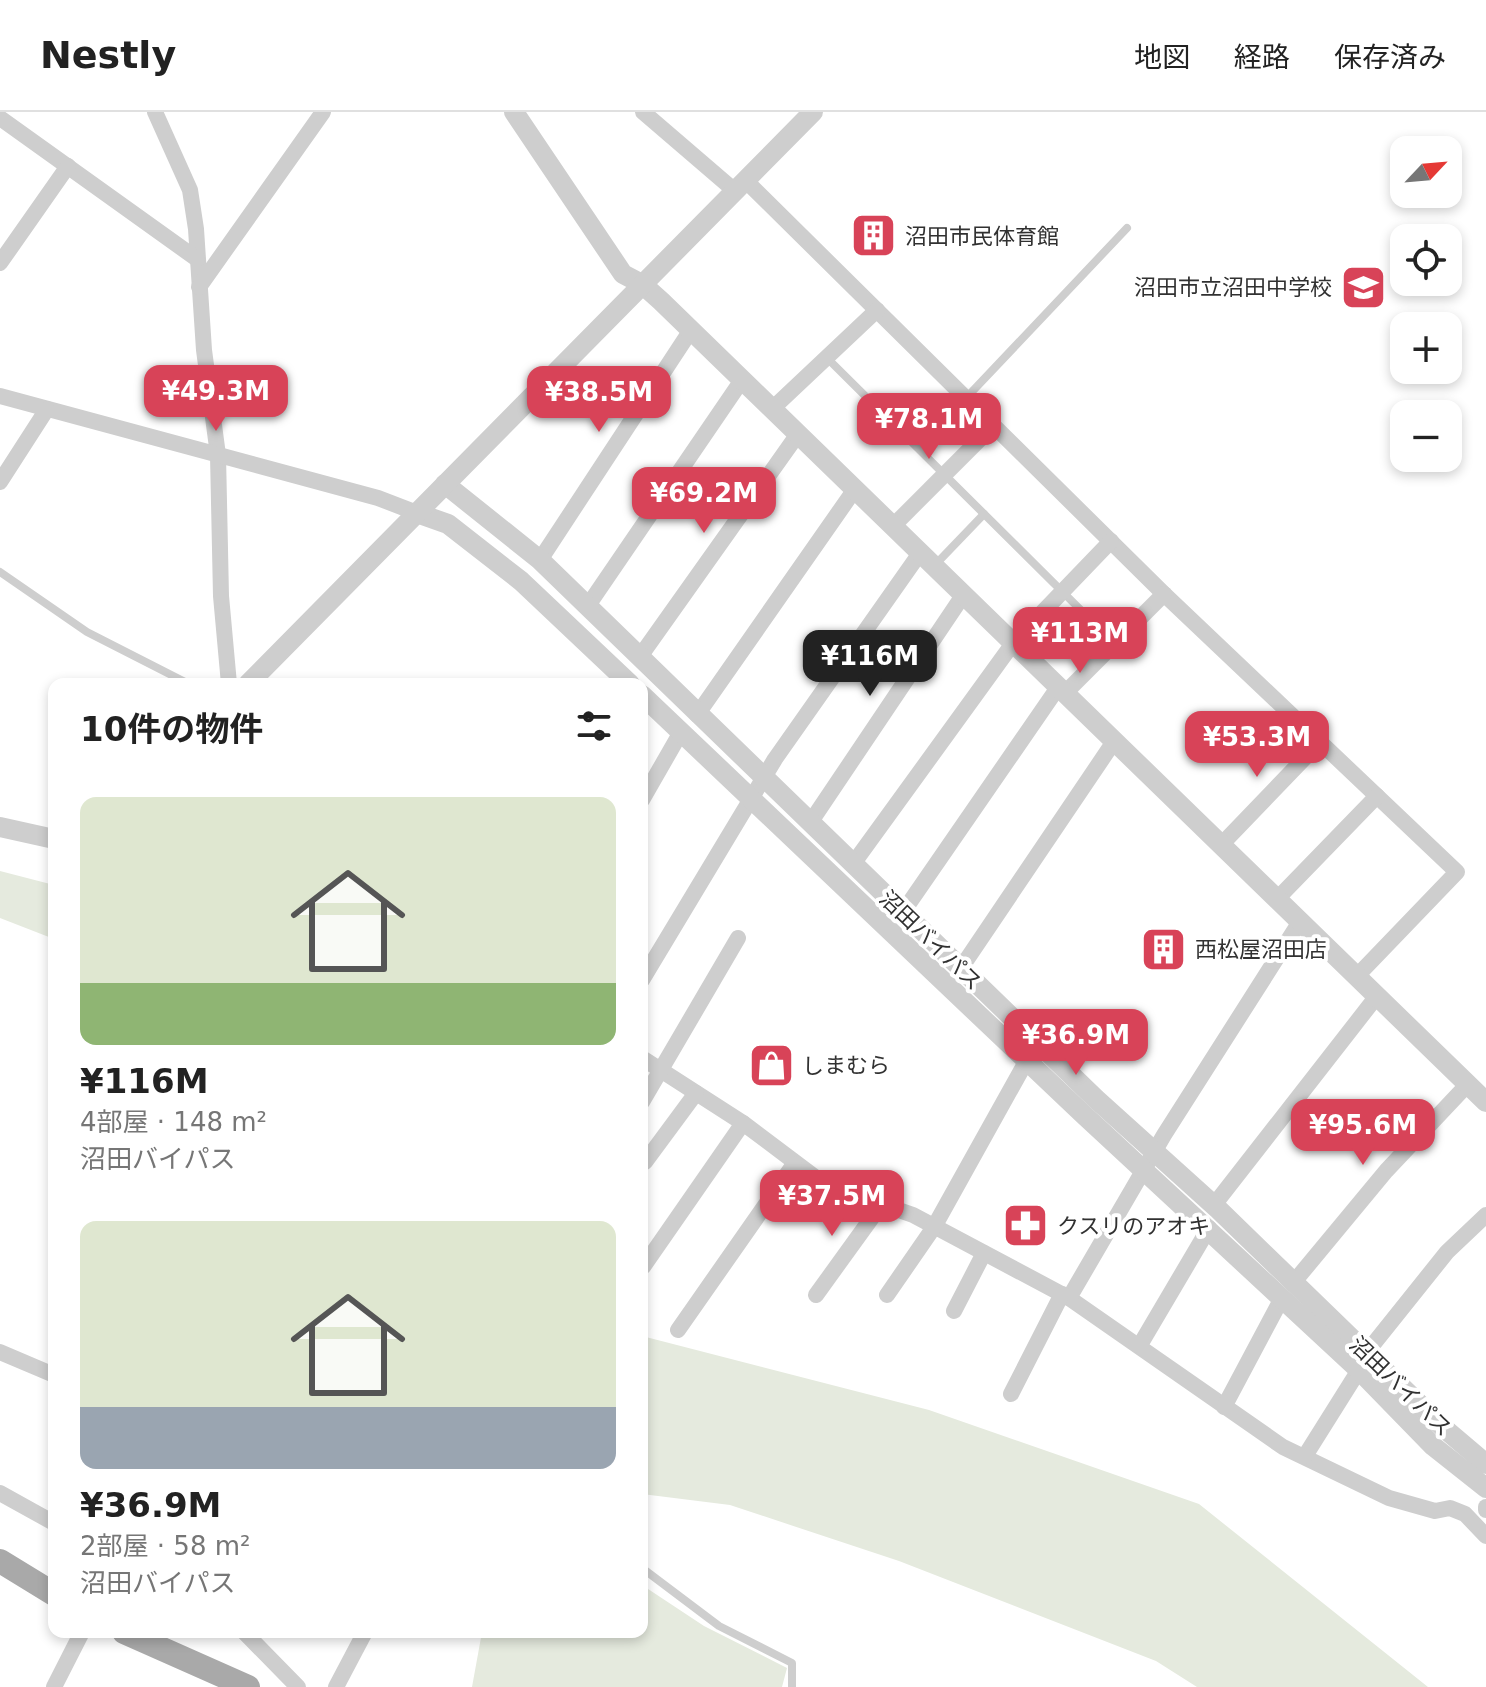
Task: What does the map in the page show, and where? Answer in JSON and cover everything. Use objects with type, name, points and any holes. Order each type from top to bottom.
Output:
[{"type":"main road","points":[[0,1561],[48,1590]]},
{"type":"main road","points":[[138,1638],[248,1687]]},
{"type":"street","points":[[155,112],[190,190],[218,455],[221,596],[228,678]]},
{"type":"street","points":[[199,287],[323,112]]},
{"type":"street","points":[[514,112],[623,274],[642,284],[691,330],[1486,1102]]},
{"type":"street","points":[[643,112],[740,186],[877,310],[1164,594],[1457,872],[1357,976]]},
{"type":"street","points":[[254,678],[813,112]]},
{"type":"street","points":[[0,118],[197,259]]},
{"type":"street","points":[[0,263],[68,166]]},
{"type":"street","points":[[772,409],[877,310]]},
{"type":"street","points":[[540,560],[691,330]]},
{"type":"street","points":[[587,607],[742,380]]},
{"type":"street","points":[[0,396],[378,498],[448,524],[521,581],[624,678]]},
{"type":"street","points":[[0,482],[47,409]]},
{"type":"street","points":[[893,526],[993,426]]},
{"type":"street","points":[[639,658],[798,434]]},
{"type":"street","name":"沼田バイパス","points":[[445,484],[540,560],[763,779],[1214,1205],[1288,1290]]},
{"type":"street","points":[[697,715],[855,489]]},
{"type":"street","points":[[853,864],[1014,642],[1111,541]]},
{"type":"street","points":[[648,970],[763,779],[927,560]]},
{"type":"street","points":[[810,823],[964,594]]},
{"type":"street","points":[[903,912],[1062,689],[1164,594]]},
{"type":"street","name":"沼田バイパス","points":[[648,701],[1144,1169],[1209,1228],[1288,1290],[1363,1361],[1486,1464]]},
{"type":"street","points":[[648,790],[681,732]]},
{"type":"street","points":[[961,968],[1115,740]]},
{"type":"street","points":[[1222,844],[1320,742]]},
{"type":"street","points":[[1278,898],[1377,796]]},
{"type":"street","points":[[0,827],[48,838]]},
{"type":"street","points":[[1011,1394],[1154,1151],[1301,920]]},
{"type":"street","points":[[648,1093],[738,938]]},
{"type":"street","points":[[1214,1205],[1377,996]]},
{"type":"street","points":[[887,1295],[934,1227],[1027,1060]]},
{"type":"street","points":[[648,1062],[743,1123],[824,1184],[934,1227],[1066,1296],[1283,1447],[1389,1498],[1435,1511],[1450,1508],[1465,1514],[1486,1536]]},
{"type":"street","points":[[1224,1407],[1288,1290],[1386,1171],[1468,1084]]},
{"type":"street","points":[[648,1158],[696,1093]]},
{"type":"street","points":[[648,1260],[743,1123]]},
{"type":"street","points":[[678,1330],[794,1164]]},
{"type":"street","points":[[816,1295],[881,1205]]},
{"type":"street","points":[[1305,1456],[1363,1361],[1447,1252],[1486,1215]]},
{"type":"street","points":[[1140,1345],[1209,1228]]},
{"type":"street","points":[[954,1311],[984,1253]]},
{"type":"street","points":[[0,1352],[48,1372]]},
{"type":"street","name":"沼田バイパス","points":[[1363,1361],[1433,1446],[1486,1488]]},
{"type":"street","points":[[0,1493],[48,1520]]},
{"type":"street","points":[[54,1687],[79,1638]]},
{"type":"street","points":[[250,1638],[298,1687]]},
{"type":"street","points":[[336,1687],[362,1638]]},
{"type":"lane","points":[[966,398],[1127,228]]},
{"type":"lane","points":[[827,358],[1114,643]]},
{"type":"lane","points":[[927,560],[984,514]]},
{"type":"lane","points":[[0,572],[87,632],[177,678]]},
{"type":"lane","points":[[648,1573],[719,1626],[792,1663],[792,1687]]},
{"type":"shaded area","points":[[0,871],[48,883],[48,937],[0,918]]},
{"type":"shaded area","points":[[648,1338],[929,1410],[1199,1504],[1428,1687],[1197,1687],[1156,1661],[899,1561],[730,1505],[648,1495]]},
{"type":"shaded area","points":[[648,1589],[704,1626],[787,1668],[782,1687],[472,1687],[481,1638],[648,1638]]},
{"type":"place","name":"沼田市民体育館","points":[[874,236]]},
{"type":"place","name":"沼田市立沼田中学校","points":[[1363,287]]},
{"type":"place","name":"西松屋沼田店","points":[[1164,949]]},
{"type":"place","name":"しまむら","points":[[771,1065]]},
{"type":"place","name":"クスリのアオキ","points":[[1026,1226]]}]
